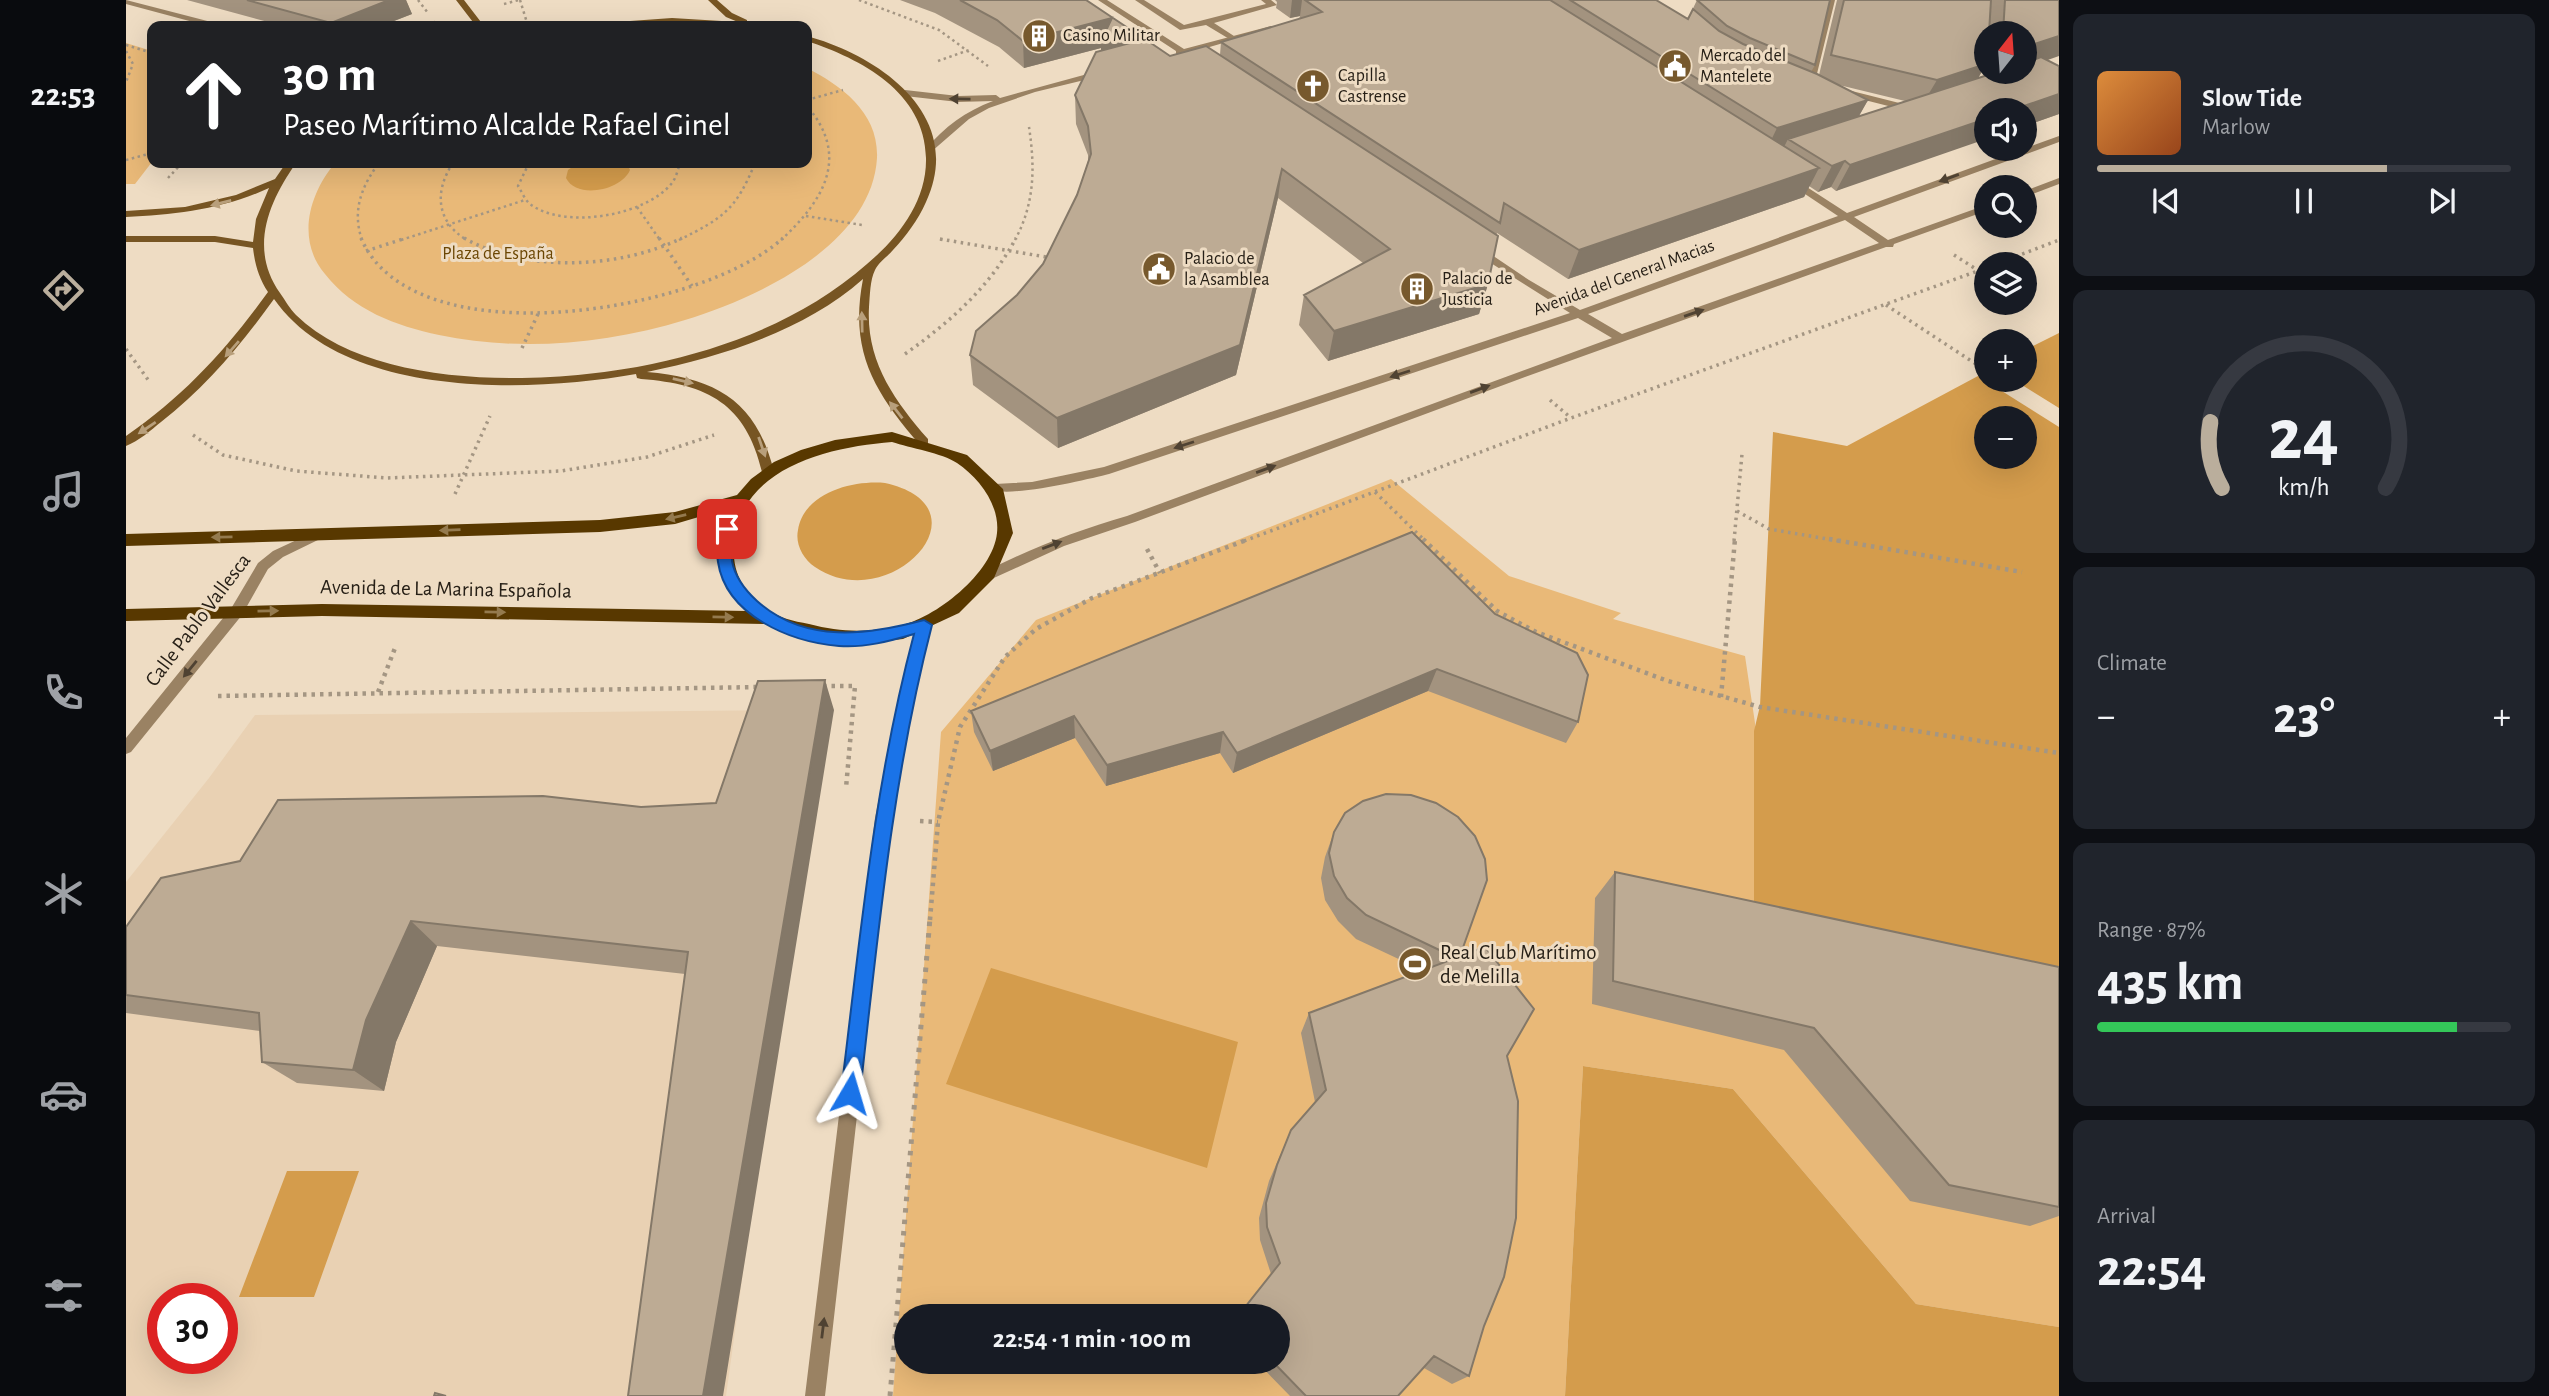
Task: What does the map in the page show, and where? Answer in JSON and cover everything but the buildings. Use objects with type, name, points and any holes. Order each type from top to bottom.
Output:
[{"type":"main road","points":[[460,0],[476,21]]},
{"type":"main road","points":[[712,0],[729,15],[742,21]]},
{"type":"main road","points":[[658,21],[686,21]]},
{"type":"main road","points":[[287,168],[276,182],[262,214],[257,246],[261,270],[272,294],[308,330],[363,358],[436,377],[497,382],[552,381],[615,374],[683,360],[747,339],[812,308],[870,268],[904,233],[915,215],[929,181],[931,149],[923,119],[905,93],[857,58],[812,40]]},
{"type":"main road","points":[[126,214],[163,213],[221,204],[276,182]]},
{"type":"main road","points":[[126,239],[215,239],[257,246]]},
{"type":"main road","points":[[870,268],[861,320],[864,348],[873,375],[894,409],[924,442]]},
{"type":"main road","points":[[126,442],[168,414],[194,392],[236,344],[272,294]]},
{"type":"main road","points":[[615,374],[658,376],[697,385],[728,401],[752,423],[765,446],[768,472]]},
{"type":"main road","points":[[892,437],[924,442],[953,452],[995,488],[1005,515],[1004,545],[991,574],[963,603],[924,625],[883,637],[840,640],[800,633],[765,618],[738,593],[725,562],[727,529],[742,499],[768,472],[795,456],[837,442],[892,437]]},
{"type":"main road","points":[[126,540],[636,524],[675,518],[742,499]]},
{"type":"main road","name":"Avenida de La Marina Española","points":[[126,615],[237,611],[409,611],[765,618]]},
{"type":"street","points":[[1102,0],[1213,73]]},
{"type":"street","points":[[1139,0],[1183,28],[1273,5],[1265,0]]},
{"type":"street","points":[[1795,93],[1807,98],[1831,0]]},
{"type":"street","points":[[126,2],[197,21]]},
{"type":"street","points":[[1208,22],[1231,38]]},
{"type":"street","points":[[1170,55],[1286,24]]},
{"type":"street","points":[[931,149],[955,123],[992,103],[1118,69]]},
{"type":"street","points":[[1810,83],[1823,86]]},
{"type":"street","points":[[1835,89],[1920,111],[1899,118]]},
{"type":"street","points":[[905,93],[958,99],[1014,96]]},
{"type":"street","name":"Avenida del General Macias","points":[[995,488],[1032,486],[1105,471],[1582,313],[2059,139]]},
{"type":"street","points":[[1786,178],[1889,244]]},
{"type":"street","points":[[2037,189],[2059,181]]},
{"type":"street","points":[[991,574],[1036,551],[1083,533],[1131,519],[1974,212]]},
{"type":"street","points":[[1467,244],[1622,339]]},
{"type":"street","name":"Calle Pablo Vallesca","points":[[126,748],[237,611],[263,566],[278,554],[318,535]]},
{"type":"street","points":[[815,1396],[883,818],[908,686],[924,625]]},
{"type":"path","points":[[520,0],[526,21]]},
{"type":"path","points":[[859,0],[939,30],[981,58],[1014,96],[1026,117],[1036,153],[1034,196],[1011,251],[979,293],[918,345],[873,375]]},
{"type":"path","points":[[126,45],[147,51]]},
{"type":"path","points":[[126,51],[133,64],[126,82]]},
{"type":"path","points":[[812,99],[821,96]]},
{"type":"path","points":[[376,168],[360,193],[356,213],[358,232],[366,251],[381,269],[402,284],[430,297],[463,306],[538,314],[577,312],[643,301],[692,287],[759,255],[786,236],[819,198],[830,171],[830,145],[825,129],[812,112]]},
{"type":"path","points":[[126,160],[147,154]]},
{"type":"path","points":[[451,168],[440,190],[439,205],[447,225],[469,244],[489,253],[541,263],[601,261],[663,246],[724,213],[748,186],[753,168]]},
{"type":"path","points":[[526,168],[519,178],[520,193],[525,200],[541,210],[565,216],[608,215],[637,207],[668,188],[680,168]]},
{"type":"path","points":[[366,251],[525,200]]},
{"type":"path","points":[[637,207],[692,287]]},
{"type":"path","points":[[2028,252],[2059,240]]},
{"type":"path","points":[[890,1396],[938,822],[960,727],[1005,657],[1036,629],[1092,598],[1974,272]]},
{"type":"path","points":[[1885,305],[1974,363]]},
{"type":"path","points":[[126,349],[168,414],[179,426],[223,455],[296,471],[387,478],[561,471],[647,457],[752,423]]},
{"type":"path","points":[[1721,697],[1742,454]]},
{"type":"path","points":[[1375,492],[1497,611],[1516,623],[1668,681],[1721,697],[1760,706],[2059,753]]},
{"type":"path","points":[[1737,511],[1769,529],[2022,572]]},
{"type":"path","points":[[378,692],[409,611]]},
{"type":"path","points":[[814,686],[855,686],[846,790]]},
{"type":"path","points":[[167,697],[773,687]]},
{"type":"path","points":[[883,818],[938,822]]},
{"type":"shaded area","points":[[568,170],[630,170],[618,183],[599,190],[589,190],[572,185],[566,178]]},
{"type":"shaded area","points":[[2059,333],[2059,1001],[1754,932],[1754,731],[1760,706],[1773,432],[1847,446],[1974,378],[1974,392],[2037,392],[2037,344]]},
{"type":"shaded area","points":[[885,483],[916,496],[930,513],[930,534],[919,553],[899,569],[873,579],[844,579],[811,564],[801,551],[797,535],[802,517],[810,506],[832,491],[845,487]]},
{"type":"shaded area","points":[[805,710],[819,722],[726,1396],[126,1396],[126,882],[209,778],[255,715]]},
{"type":"shaded area","points":[[991,968],[1238,1042],[1207,1168],[946,1084]]},
{"type":"shaded area","points":[[1583,1066],[1733,1089],[1916,1304],[2059,1327],[2059,1396],[1565,1396]]},
{"type":"shaded area","points":[[287,1171],[359,1171],[314,1297],[239,1297]]},
{"type":"green space","points":[[126,43],[147,49],[147,168],[135,184],[126,184]]},
{"type":"green space","name":"Plaza de España","points":[[812,71],[833,83],[865,114],[872,127],[877,158],[870,189],[855,217],[833,242],[776,282],[714,310],[655,328],[594,340],[531,344],[469,340],[407,327],[376,315],[336,287],[316,261],[309,232],[313,203],[331,168],[812,168]]},
{"type":"green space","name":"Real Club Marítimo de Melilla","points":[[1391,479],[1509,576],[1621,613],[1613,619],[1745,656],[1755,723],[1755,932],[2059,996],[2059,1327],[1916,1304],[1733,1089],[1583,1066],[1565,1396],[893,1396],[895,1374],[1290,1374],[1290,1304],[900,1304],[941,732],[1036,620]]},
{"type":"pier","points":[[2003,392],[2033,392],[2059,408],[2059,427],[2037,413],[2037,406],[2026,406]]},
{"type":"place","name":"Casino Militar","points":[[1039,36]]},
{"type":"place","name":"Mercado del Mantelete","points":[[1675,66]]},
{"type":"place","name":"Capilla Castrense","points":[[1313,86]]},
{"type":"place","name":"Palacio de la Asamblea","points":[[1159,269]]},
{"type":"place","name":"Palacio de Justicia","points":[[1417,289]]},
{"type":"place","name":"Real Club Marítimo de Melilla","points":[[1415,964]]},
{"type":"route","points":[[727,529],[725,562],[738,593],[765,618],[800,633],[840,640],[883,637],[924,625],[908,686],[883,818],[850,1093]]}]
